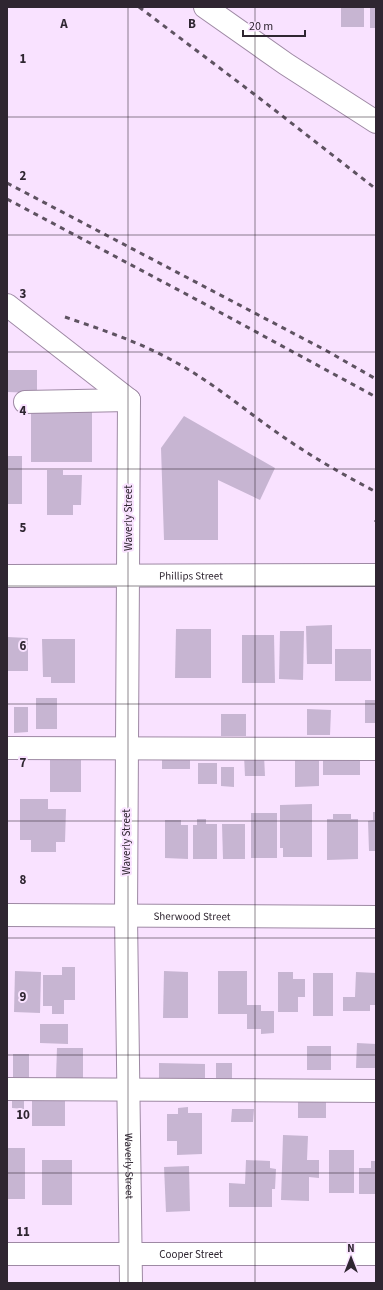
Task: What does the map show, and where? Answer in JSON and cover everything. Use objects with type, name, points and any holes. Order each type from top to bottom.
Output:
[{"type":"street","points":[[205,7],[286,64],[376,122]]},
{"type":"street","points":[[7,306],[129,400]]},
{"type":"street","points":[[25,402],[129,400]]},
{"type":"street","name":"Waverly Street","points":[[129,400],[126,916],[131,1283]]},
{"type":"street","name":"Phillips Street","points":[[7,576],[376,575]]},
{"type":"street","points":[[7,748],[376,748]]},
{"type":"street","name":"Sherwood Street","points":[[7,916],[376,917]]},
{"type":"street","points":[[7,1089],[376,1091]]},
{"type":"street","name":"Cooper Street","points":[[7,1254],[376,1254]]},
{"type":"building","points":[[341,7],[364,7],[364,27],[341,27]]},
{"type":"building","points":[[370,7],[376,7],[376,28],[370,28]]},
{"type":"building","points":[[7,370],[37,370],[37,393],[7,392]]},
{"type":"building","points":[[31,409],[92,409],[92,462],[31,462]]},
{"type":"building","points":[[184,416],[275,468],[260,500],[218,480],[218,540],[164,540],[161,448]]},
{"type":"building","points":[[7,456],[22,456],[22,504],[7,504]]},
{"type":"building","points":[[47,470],[63,470],[63,475],[82,475],[81,505],[73,505],[73,515],[47,515]]},
{"type":"building","points":[[332,625],[332,664],[307,664],[306,626]]},
{"type":"building","points":[[176,629],[211,629],[211,678],[175,678]]},
{"type":"building","points":[[280,631],[304,631],[303,680],[279,679]]},
{"type":"building","points":[[242,635],[274,635],[275,683],[242,683]]},
{"type":"building","points":[[7,637],[28,638],[28,671],[7,671]]},
{"type":"building","points":[[42,639],[75,639],[75,683],[51,683],[51,677],[43,677]]},
{"type":"building","points":[[335,649],[371,649],[371,681],[335,681]]},
{"type":"building","points":[[36,698],[57,698],[57,729],[36,729]]},
{"type":"building","points":[[365,700],[376,700],[376,723],[365,723]]},
{"type":"building","points":[[14,707],[28,707],[28,732],[14,733]]},
{"type":"building","points":[[307,709],[331,710],[330,735],[307,735]]},
{"type":"building","points":[[221,714],[246,714],[246,736],[221,736]]},
{"type":"building","points":[[323,753],[360,753],[360,775],[323,775]]},
{"type":"building","points":[[162,755],[190,755],[190,769],[162,769]]},
{"type":"building","points":[[244,755],[264,755],[265,776],[245,776]]},
{"type":"building","points":[[295,755],[319,755],[319,786],[295,787]]},
{"type":"building","points":[[50,758],[81,758],[81,792],[50,792]]},
{"type":"building","points":[[198,763],[217,763],[217,784],[198,784]]},
{"type":"building","points":[[221,767],[234,767],[234,787],[221,786]]},
{"type":"building","points":[[20,799],[48,799],[48,809],[66,809],[65,842],[56,842],[56,852],[31,852],[31,840],[20,840]]},
{"type":"building","points":[[312,804],[312,857],[283,857],[283,848],[280,848],[280,805]]},
{"type":"building","points":[[373,812],[376,812],[376,851],[369,851],[368,821],[373,820]]},
{"type":"building","points":[[251,813],[277,813],[277,858],[251,858]]},
{"type":"building","points":[[333,814],[351,814],[351,819],[358,819],[358,859],[327,860],[327,819],[333,819]]},
{"type":"building","points":[[197,819],[206,819],[206,824],[217,824],[217,859],[193,859],[193,825],[197,825]]},
{"type":"building","points":[[165,820],[181,820],[181,825],[188,825],[188,859],[165,858]]},
{"type":"building","points":[[222,824],[245,824],[245,859],[223,859]]},
{"type":"building","points":[[62,967],[75,967],[75,1000],[64,1000],[64,1014],[52,1014],[52,1006],[43,1006],[43,975],[62,975]]},
{"type":"building","points":[[15,971],[41,972],[40,1013],[14,1012]]},
{"type":"building","points":[[164,971],[188,972],[188,1018],[163,1018]]},
{"type":"building","points":[[218,971],[247,971],[247,1005],[261,1005],[261,1011],[274,1011],[274,1033],[261,1034],[261,1029],[247,1029],[247,1014],[218,1014]]},
{"type":"building","points":[[278,972],[293,972],[293,979],[305,979],[305,997],[298,997],[298,1012],[278,1012]]},
{"type":"building","points":[[356,972],[376,973],[376,1005],[370,1005],[370,1011],[343,1011],[343,997],[355,997]]},
{"type":"building","points":[[313,973],[333,973],[333,1016],[313,1016]]},
{"type":"building","points":[[40,1024],[68,1024],[68,1044],[40,1043]]},
{"type":"building","points":[[357,1043],[376,1044],[376,1068],[356,1068]]},
{"type":"building","points":[[307,1046],[331,1046],[331,1070],[307,1070]]},
{"type":"building","points":[[57,1048],[83,1048],[83,1078],[56,1078]]},
{"type":"building","points":[[13,1054],[29,1054],[29,1079],[13,1079]]},
{"type":"building","points":[[159,1063],[205,1064],[205,1081],[159,1079]]},
{"type":"building","points":[[216,1063],[232,1063],[232,1079],[216,1080]]},
{"type":"building","points":[[12,1098],[24,1098],[24,1109],[12,1108]]},
{"type":"building","points":[[32,1100],[65,1100],[65,1126],[32,1126]]},
{"type":"building","points":[[298,1101],[326,1101],[326,1118],[298,1118]]},
{"type":"building","points":[[188,1107],[188,1113],[202,1113],[202,1154],[177,1155],[177,1141],[167,1141],[167,1114],[178,1114],[178,1108]]},
{"type":"building","points":[[232,1109],[254,1109],[253,1122],[231,1122]]},
{"type":"building","points":[[283,1135],[308,1136],[307,1160],[319,1160],[319,1178],[309,1177],[309,1201],[281,1200]]},
{"type":"building","points":[[7,1148],[25,1148],[25,1199],[7,1199]]},
{"type":"building","points":[[329,1150],[354,1150],[354,1193],[329,1193]]},
{"type":"building","points":[[42,1160],[72,1160],[72,1205],[42,1205]]},
{"type":"building","points":[[246,1160],[270,1161],[270,1168],[276,1169],[275,1189],[272,1189],[272,1207],[229,1207],[229,1183],[245,1184]]},
{"type":"building","points":[[371,1161],[376,1161],[376,1194],[359,1194],[359,1168],[371,1168]]},
{"type":"building","points":[[189,1166],[190,1211],[166,1212],[164,1167]]},
{"type":"railway","points":[[139,7],[376,189]]},
{"type":"railway","points":[[7,183],[327,351],[376,379]]},
{"type":"railway","points":[[7,199],[376,397]]},
{"type":"railway","points":[[65,317],[136,343],[177,363],[205,380],[269,427],[305,451],[376,492]]}]
